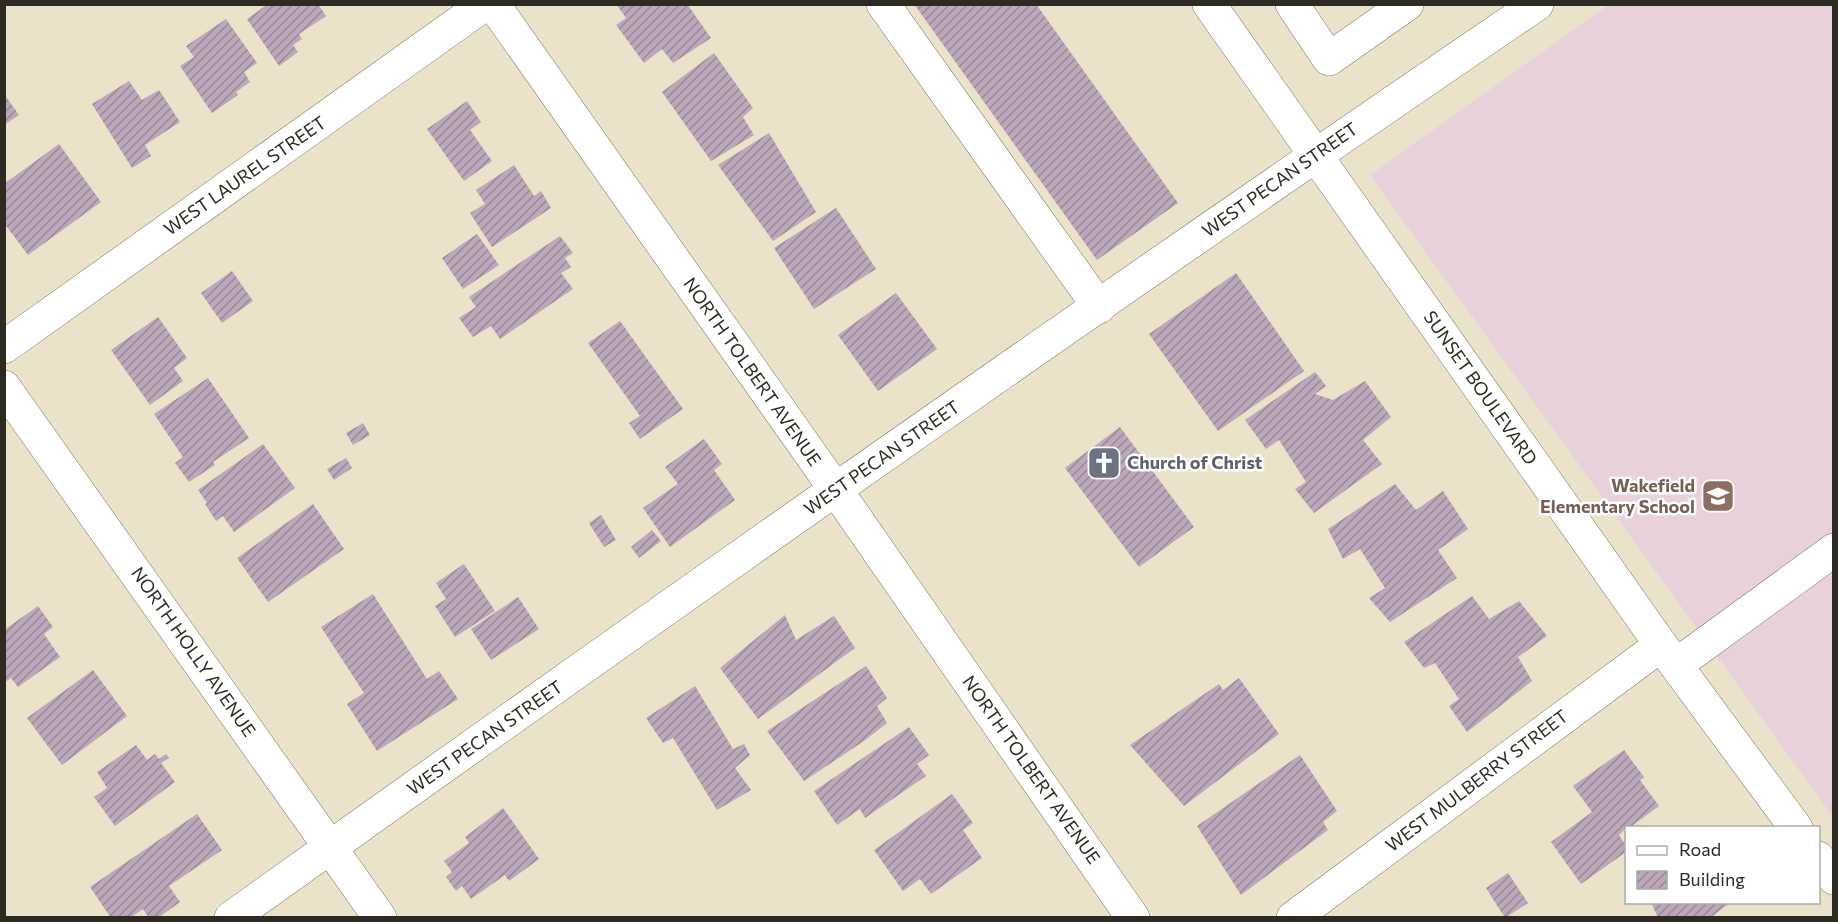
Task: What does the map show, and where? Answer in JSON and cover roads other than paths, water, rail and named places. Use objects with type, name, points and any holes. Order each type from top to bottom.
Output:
[{"type":"street","name":"WEST LAUREL STREET","points":[[4,347],[485,4]]},
{"type":"street","name":"NORTH TOLBERT AVENUE","points":[[493,4],[836,490],[1133,918]]},
{"type":"street","points":[[883,4],[1099,307]]},
{"type":"street","name":"SUNSET BOULEVARD","points":[[1209,4],[1668,655],[1795,826]]},
{"type":"street","points":[[1292,4],[1329,59],[1407,4]]},
{"type":"street","name":"WEST PECAN STREET","points":[[231,918],[836,490],[1315,155],[1537,4]]},
{"type":"street","name":"NORTH HOLLY AVENUE","points":[[4,387],[380,918]]},
{"type":"street","name":"WEST MULBERRY STREET","points":[[1293,918],[1668,655],[1833,550]]},
{"type":"street","points":[[1820,861],[1833,878]]},
{"type":"place","name":"Church of Christ","points":[[1104,463]]},
{"type":"place","name":"Wakefield Elementary School","points":[[1718,496]]}]
